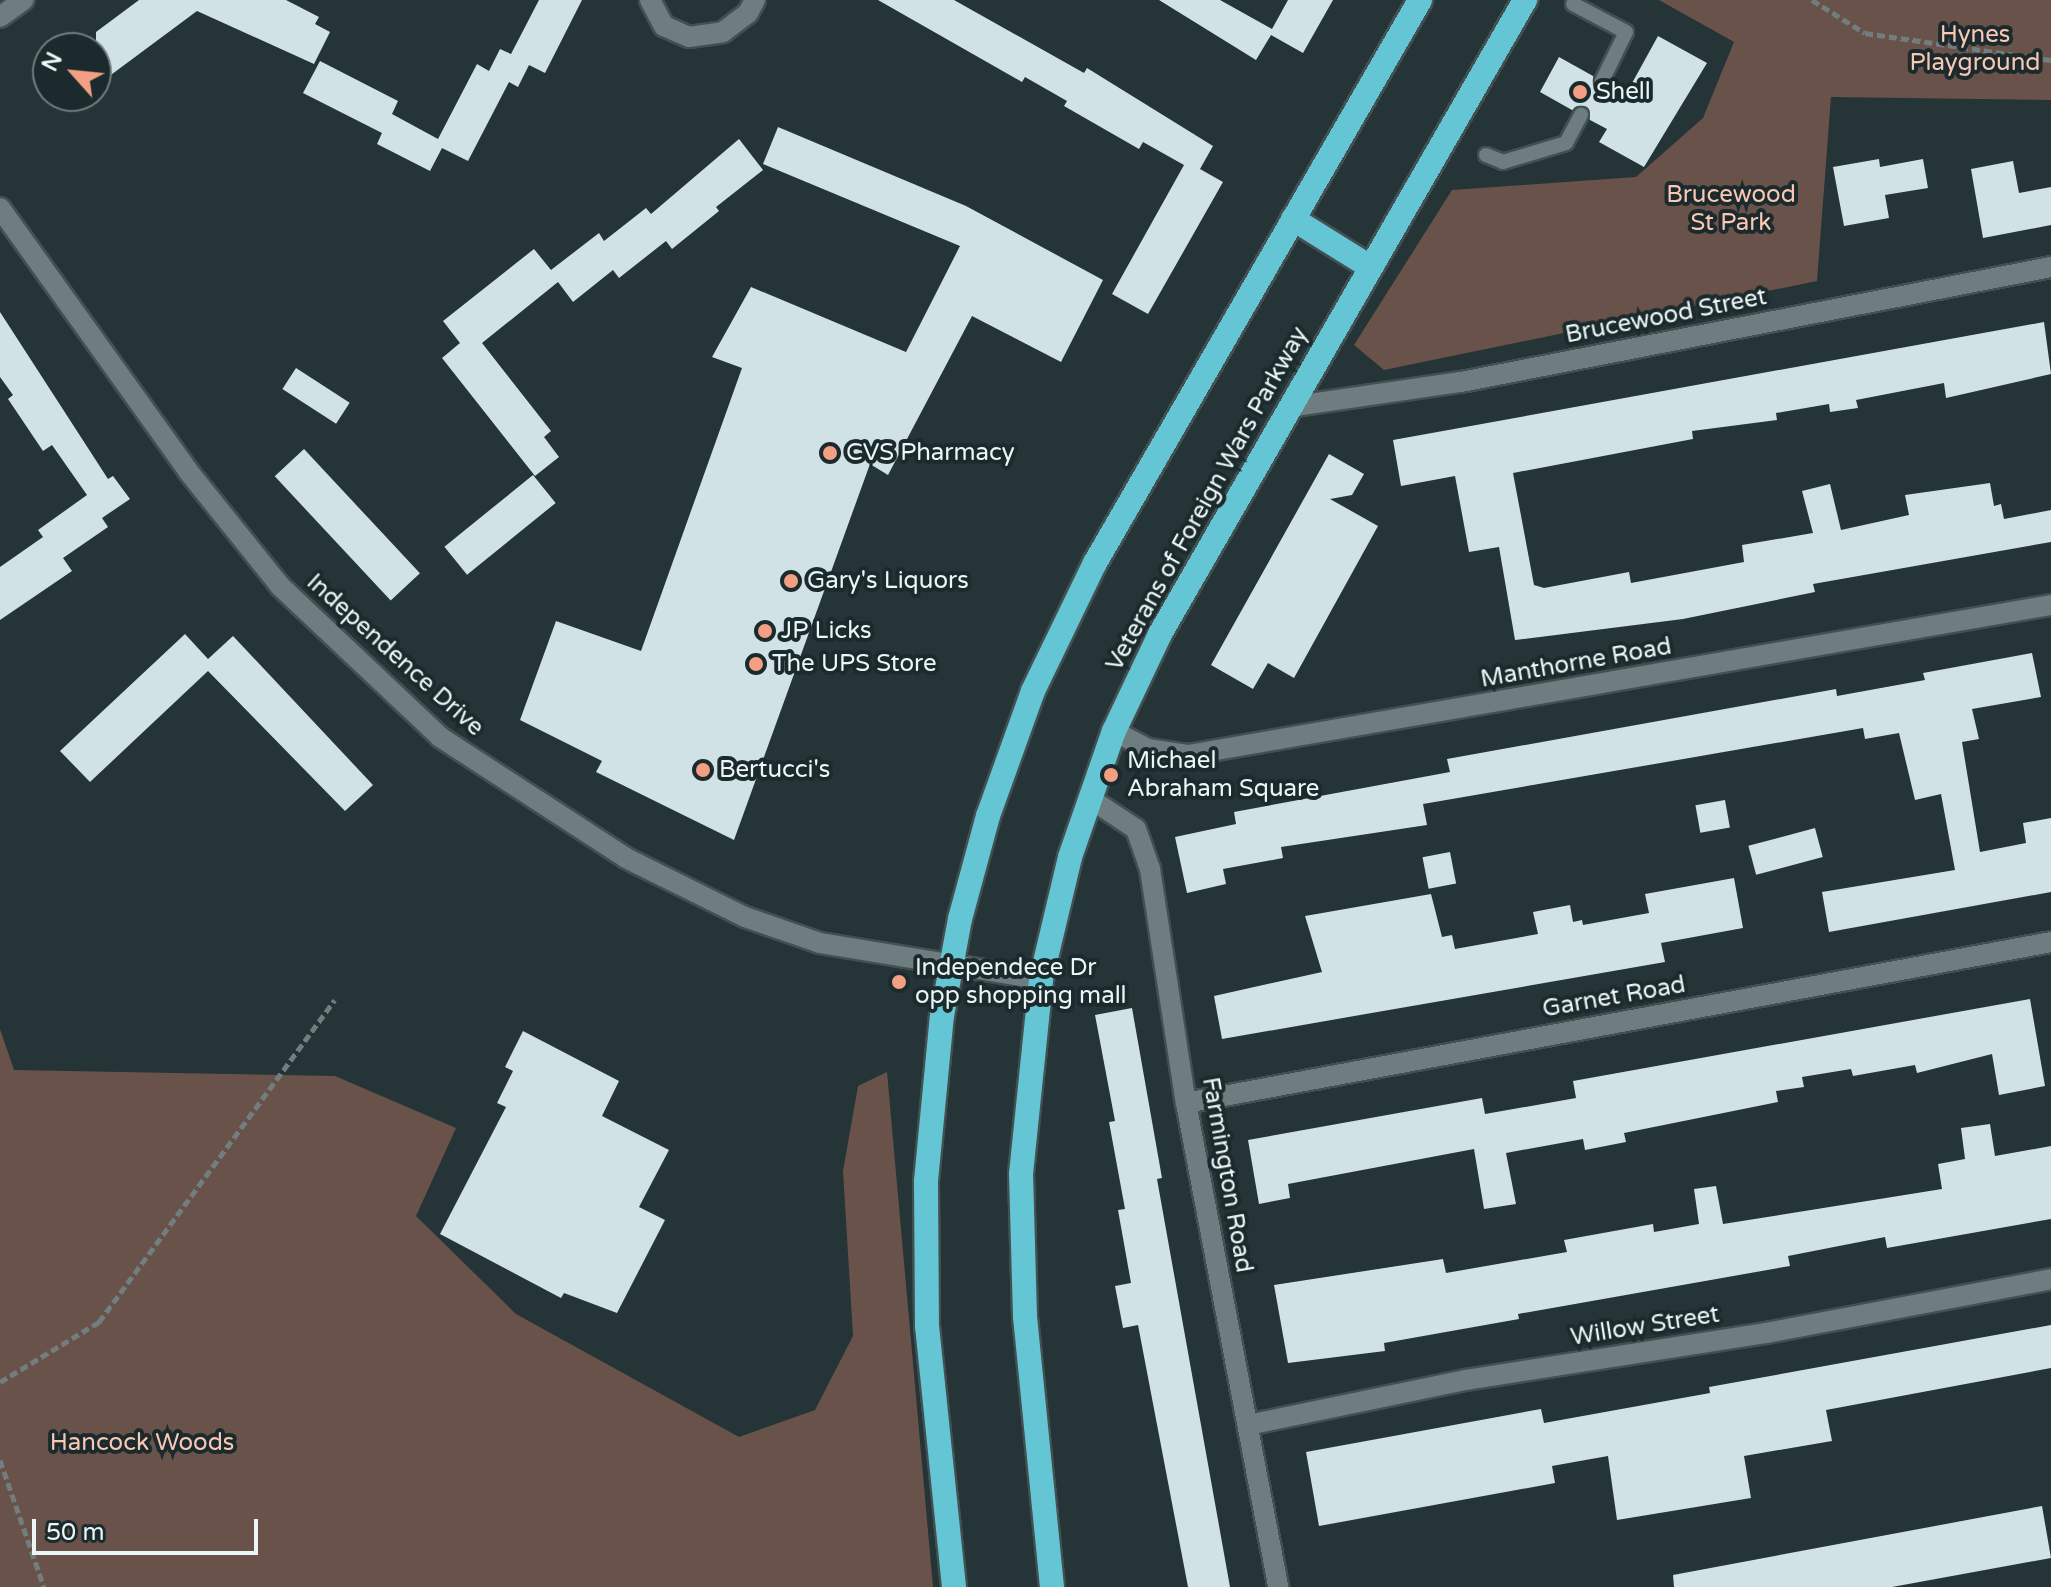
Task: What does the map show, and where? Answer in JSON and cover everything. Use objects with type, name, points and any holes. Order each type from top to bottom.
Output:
[{"type":"highway","points":[[954,1587],[932,1383],[924,1249],[931,1115],[951,964],[988,816],[1050,654],[1139,482],[1420,0]]},
{"type":"highway","name":"Veterans of Foreign Wars Parkway","points":[[1052,1587],[1025,1325],[1021,1199],[1026,1094],[1041,979],[1056,906],[1089,798],[1114,731],[1189,581],[1525,0]]},
{"type":"highway","points":[[1293,219],[1370,267]]},
{"type":"street","points":[[0,17],[23,0]]},
{"type":"street","points":[[650,0],[664,26],[689,37],[723,32],[748,13],[755,0]]},
{"type":"street","name":"Independence Drive","points":[[0,208],[188,471],[280,586],[440,737],[626,858],[745,917],[820,943],[1041,979]]},
{"type":"street","name":"Brucewood Street","points":[[1289,407],[1461,382],[2051,267]]},
{"type":"street","name":"Manthorne Road","points":[[1114,731],[1148,749],[1188,755],[2051,605]]},
{"type":"street","name":"Farmington Road","points":[[1089,798],[1136,829],[1143,841],[1186,1103],[1278,1587]]},
{"type":"street","name":"Garnet Road","points":[[1186,1103],[2051,942]]},
{"type":"street","name":"Willow Street","points":[[1248,1425],[1465,1380],[1766,1333],[2051,1279]]},
{"type":"lane","points":[[1573,4],[1626,32],[1602,81]]},
{"type":"lane","points":[[1486,155],[1503,162],[1566,143],[1581,115]]},
{"type":"path","points":[[1812,0],[1865,33],[2051,60]]},
{"type":"path","points":[[0,1382],[99,1322],[335,1000]]},
{"type":"path","points":[[0,1460],[44,1587]]},
{"type":"green space","name":"Brucewood St Park","points":[[1659,0],[2051,0],[2051,100],[1831,97],[1817,281],[1384,370],[1354,345],[1452,190],[1636,177],[1703,118],[1734,42]]},
{"type":"green space","name":"Hancock Woods","points":[[0,1029],[14,1070],[335,1076],[456,1128],[416,1216],[516,1314],[739,1437],[815,1410],[853,1336],[843,1171],[858,1086],[887,1072],[933,1587],[0,1587]]},
{"type":"building","points":[[139,0],[286,0],[319,17],[315,24],[330,32],[314,64],[197,11],[112,74],[112,32],[96,32]]},
{"type":"building","points":[[539,0],[582,0],[545,73],[529,65],[518,87],[509,82],[468,161],[442,148],[430,171],[377,144],[382,133],[303,93],[320,61],[398,101],[392,114],[438,139],[477,64],[489,71],[500,49],[511,54]]},
{"type":"building","points":[[878,0],[954,0],[1084,73],[1087,68],[1213,146],[1200,169],[1223,182],[1148,314],[1112,294],[1184,165],[1143,142],[1139,149],[1064,106],[1067,101],[1025,77],[1022,82]]},
{"type":"building","points":[[1159,0],[1220,0],[1272,29],[1288,0],[1333,0],[1303,53],[1271,35],[1256,60]]},
{"type":"building","points":[[1658,36],[1707,63],[1644,167],[1599,142],[1607,129],[1590,120],[1586,107],[1572,110],[1540,92],[1559,57],[1593,76],[1597,90],[1611,86],[1626,94]]},
{"type":"building","points":[[778,127],[966,206],[1103,280],[1061,362],[972,316],[888,475],[870,464],[734,840],[596,772],[602,761],[520,720],[556,621],[641,651],[742,368],[712,357],[751,287],[906,352],[960,246],[763,164]]},
{"type":"building","points":[[739,139],[763,170],[716,207],[719,211],[672,249],[666,241],[619,278],[613,270],[573,302],[558,282],[482,343],[551,431],[544,437],[559,457],[535,476],[442,358],[460,343],[443,321],[534,249],[551,270],[599,233],[604,241],[646,208],[651,214]]},
{"type":"building","points":[[1879,159],[1880,167],[1923,159],[1928,188],[1885,195],[1889,218],[1844,226],[1833,167]]},
{"type":"building","points":[[2013,161],[2019,193],[2051,187],[2051,225],[1983,238],[1971,169]]},
{"type":"building","points":[[0,312],[108,479],[113,476],[130,499],[102,518],[108,527],[63,558],[72,571],[0,620],[0,567],[43,537],[38,530],[87,495],[52,445],[43,451],[8,399],[13,395],[0,377]]},
{"type":"building","points":[[2044,322],[2051,374],[1946,398],[1944,383],[1856,400],[1858,408],[1830,412],[1829,404],[1776,413],[1777,420],[1692,431],[1693,439],[1513,473],[1534,585],[1544,588],[1629,572],[1631,583],[1744,562],[1742,545],[1813,533],[1802,491],[1830,484],[1841,530],[1909,515],[1905,495],[1990,483],[1994,506],[2001,504],[2004,519],[2051,510],[2051,542],[1813,584],[1815,592],[1683,619],[1515,640],[1499,547],[1469,552],[1455,476],[1401,486],[1393,440]]},
{"type":"building","points":[[296,368],[350,403],[336,424],[282,389]]},
{"type":"building","points":[[304,449],[420,573],[391,601],[275,476]]},
{"type":"building","points":[[1329,454],[1364,474],[1352,495],[1330,499],[1378,526],[1294,678],[1268,663],[1253,689],[1211,665]]},
{"type":"building","points":[[533,475],[556,503],[467,575],[444,547]]},
{"type":"building","points":[[185,634],[208,659],[233,636],[373,785],[345,811],[208,671],[90,782],[60,751]]},
{"type":"building","points":[[2032,653],[2041,697],[1972,709],[1979,739],[1962,742],[1980,852],[2026,843],[2023,823],[2051,818],[2051,892],[1829,932],[1822,892],[1955,870],[1941,794],[1915,800],[1899,733],[1865,739],[1863,728],[1423,804],[1427,825],[1281,847],[1283,858],[1223,869],[1226,884],[1187,893],[1175,837],[1236,824],[1234,812],[1450,772],[1447,759],[1836,689],[1837,696],[1925,680],[1923,673]]},
{"type":"building","points":[[1725,800],[1730,828],[1700,833],[1695,805]]},
{"type":"building","points":[[1815,828],[1823,857],[1756,875],[1748,846]]},
{"type":"building","points":[[1450,852],[1456,883],[1429,889],[1423,857]]},
{"type":"building","points":[[1734,878],[1743,928],[1661,943],[1665,962],[1222,1039],[1214,996],[1322,972],[1305,916],[1431,894],[1442,937],[1452,935],[1455,949],[1538,934],[1533,912],[1570,905],[1573,922],[1582,920],[1583,925],[1649,913],[1645,894]]},
{"type":"building","points":[[2030,999],[2045,1086],[1999,1095],[1992,1054],[1917,1073],[1915,1065],[1853,1076],[1851,1069],[1802,1077],[1804,1087],[1776,1091],[1778,1102],[1624,1133],[1626,1142],[1585,1150],[1583,1139],[1506,1153],[1516,1204],[1484,1209],[1474,1149],[1288,1184],[1290,1198],[1259,1204],[1248,1140],[1482,1098],[1485,1114],[1576,1098],[1573,1081]]},
{"type":"building","points":[[1132,1008],[1162,1178],[1157,1179],[1230,1587],[1188,1587],[1138,1325],[1123,1328],[1115,1286],[1131,1283],[1118,1210],[1125,1209],[1109,1122],[1115,1121],[1095,1015]]},
{"type":"building","points":[[523,1031],[619,1081],[602,1116],[669,1150],[639,1207],[665,1220],[617,1313],[564,1293],[561,1298],[440,1234],[506,1107],[497,1103],[513,1071],[505,1067]]},
{"type":"building","points":[[1990,1124],[1995,1156],[2051,1146],[2051,1219],[1887,1248],[1885,1237],[1788,1256],[1790,1266],[1518,1314],[1519,1319],[1384,1343],[1385,1351],[1288,1363],[1274,1285],[1443,1259],[1446,1273],[1567,1252],[1564,1240],[1653,1224],[1654,1232],[1699,1224],[1694,1189],[1716,1186],[1723,1224],[1942,1189],[1938,1164],[1965,1159],[1961,1128]]},
{"type":"building","points":[[2051,1325],[2051,1368],[1826,1410],[1832,1441],[1744,1456],[1751,1498],[1617,1520],[1608,1456],[1552,1466],[1555,1483],[1319,1526],[1306,1452],[1541,1409],[1544,1423],[1710,1393],[1709,1387]]},
{"type":"building","points":[[2042,1506],[2051,1558],[1892,1587],[1674,1587],[1673,1575]]},
{"type":"place","name":"Shell","points":[[1580,92]]},
{"type":"place","name":"CVS Pharmacy","points":[[830,453]]},
{"type":"place","name":"Gary's Liquors","points":[[791,581]]},
{"type":"place","name":"JP Licks","points":[[765,631]]},
{"type":"place","name":"The UPS Store","points":[[756,664]]},
{"type":"place","name":"Bertucci's","points":[[703,770]]},
{"type":"place","name":"Michael Abraham Square","points":[[1111,775]]},
{"type":"place","name":"Independece Dr opp shopping mall","points":[[899,982]]},
{"type":"park label","name":"Hynes Playground","points":[[1975,49]]}]
